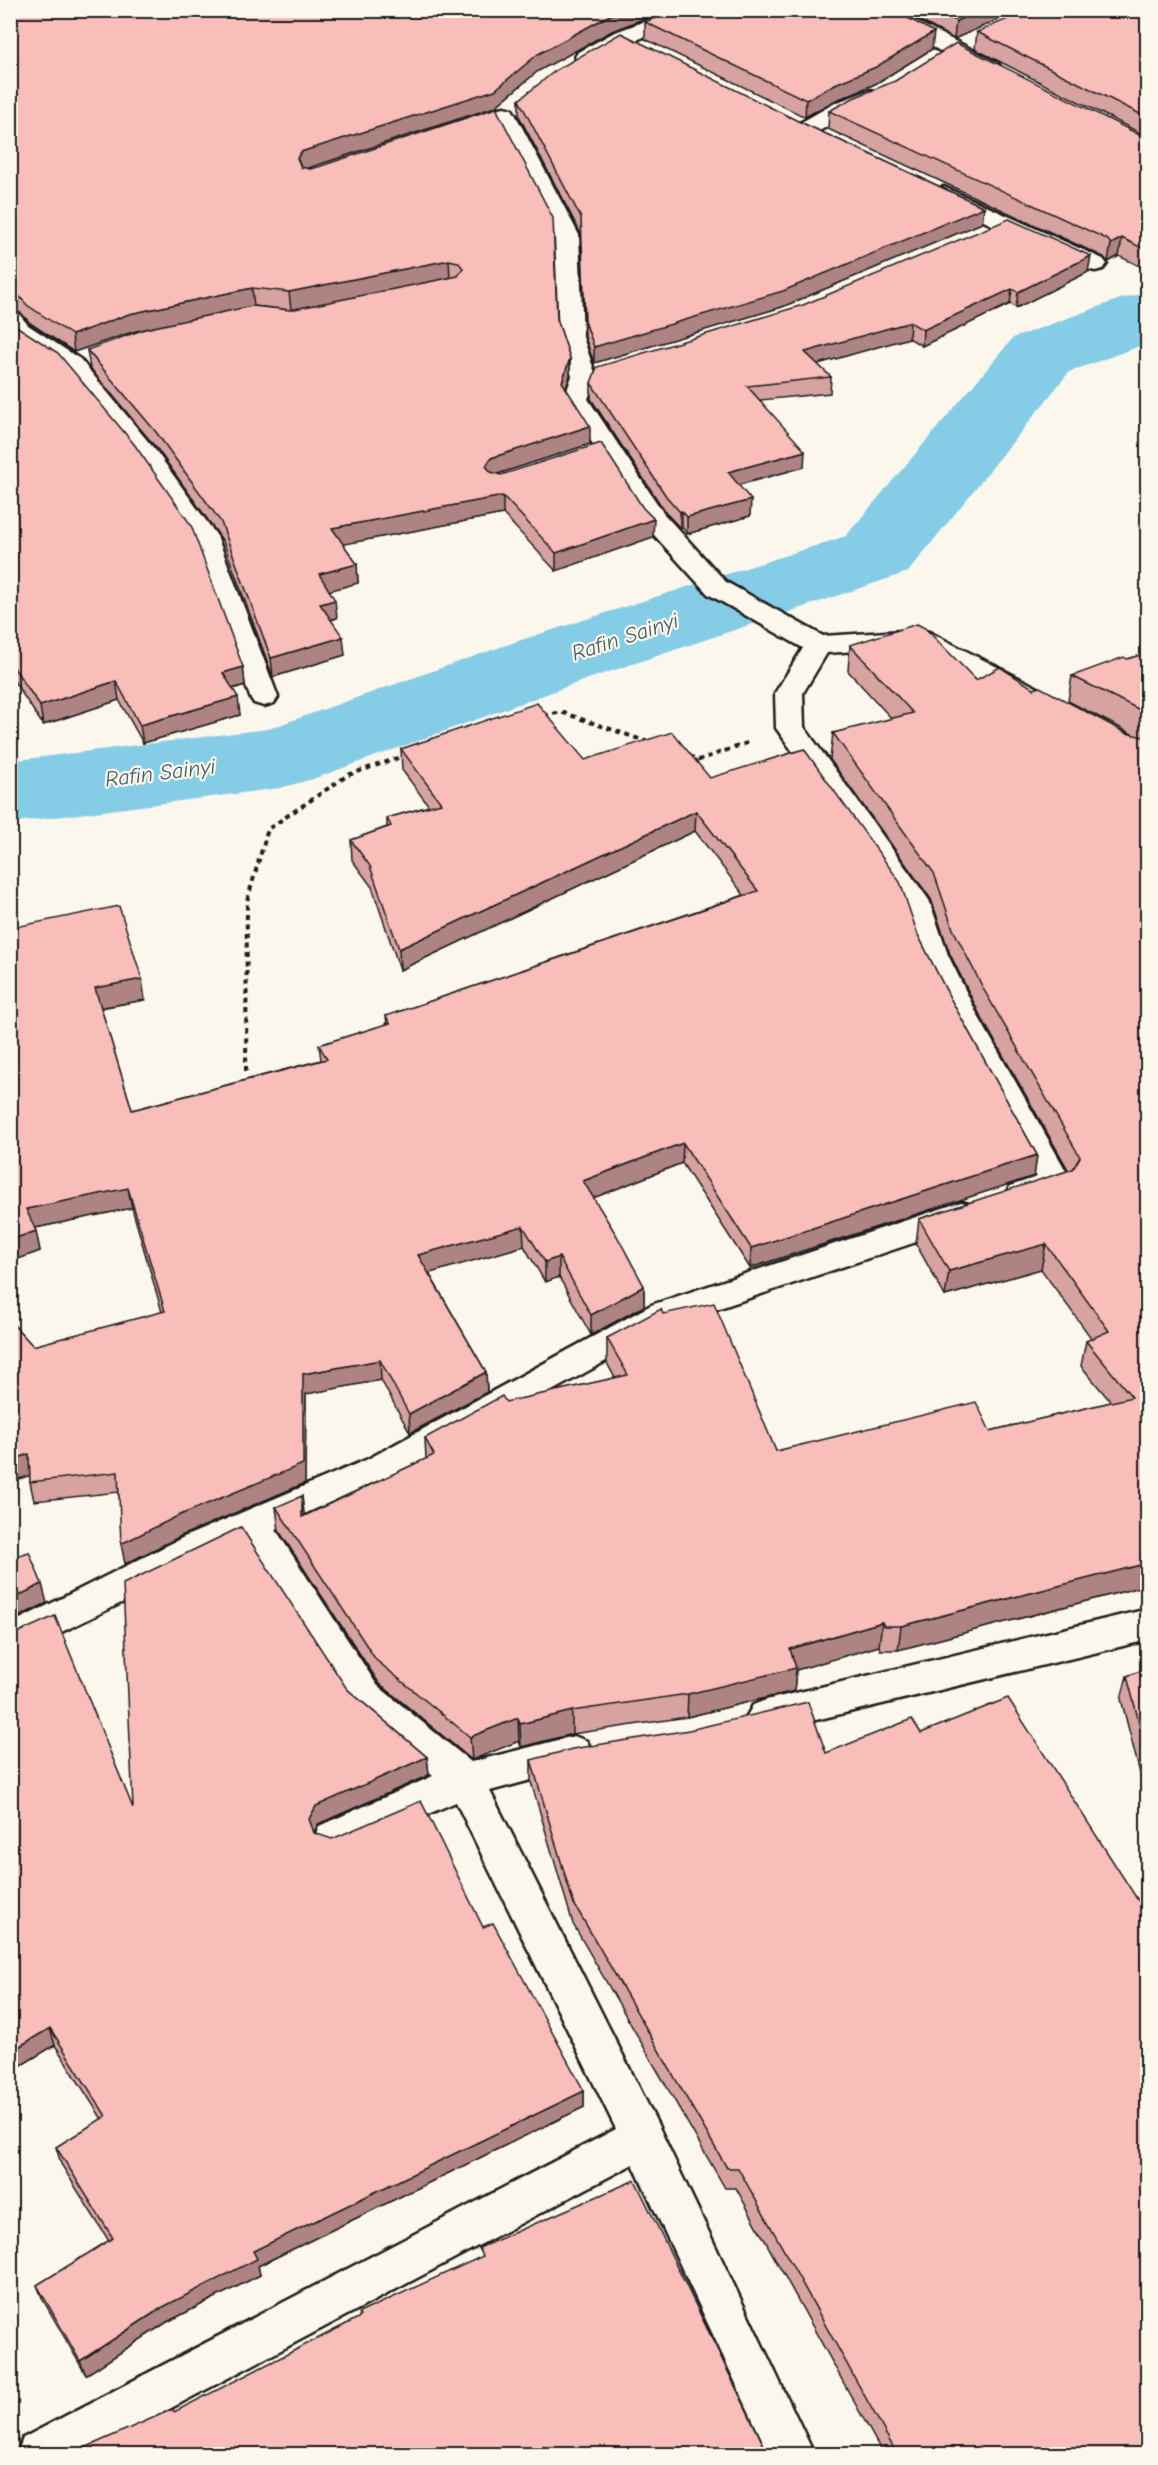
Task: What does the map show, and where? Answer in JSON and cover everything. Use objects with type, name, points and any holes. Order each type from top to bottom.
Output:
[{"type":"street","points":[[568,67],[621,38],[694,10]]},
{"type":"street","points":[[877,10],[1004,76]]},
{"type":"street","points":[[621,38],[652,53]]},
{"type":"street","points":[[933,61],[973,41]]},
{"type":"street","points":[[806,129],[843,108],[884,91]]},
{"type":"street","points":[[503,112],[567,235],[571,337],[595,373],[576,399],[597,453],[717,588],[818,645],[919,638],[1052,707]]},
{"type":"street","points":[[785,119],[827,139]]},
{"type":"street","points":[[922,184],[1095,264]]},
{"type":"street","points":[[975,237],[1007,223]]},
{"type":"street","points":[[10,319],[19,330],[82,360],[208,542],[264,698]]},
{"type":"street","points":[[10,1642],[197,1548],[380,1469],[663,1314],[822,1259],[1057,1184],[963,1016],[933,955],[914,900],[790,728],[789,693],[818,645]]},
{"type":"street","points":[[252,1523],[364,1696],[465,1780],[642,2137],[792,2454]]},
{"type":"street","points":[[733,1724],[1148,1624]]},
{"type":"street","points":[[333,1838],[465,1780],[572,1753],[606,1748]]},
{"type":"street","points":[[39,2454],[642,2137]]},
{"type":"path","points":[[540,717],[561,711],[657,745]]},
{"type":"path","points":[[678,752],[699,760],[790,728]]},
{"type":"path","points":[[246,1071],[247,901],[268,829],[348,775],[411,754]]},
{"type":"building","points":[[10,10],[621,10],[538,54],[495,90],[301,152],[297,158],[301,167],[310,169],[318,167],[496,108],[553,218],[557,319],[570,358],[562,382],[590,426],[491,458],[486,466],[491,472],[501,475],[601,443],[643,508],[654,519],[556,553],[503,496],[332,528],[357,564],[319,574],[335,600],[320,604],[343,637],[271,658],[221,522],[156,432],[87,350],[145,329],[252,306],[290,310],[458,276],[463,268],[458,262],[449,260],[289,292],[252,288],[129,314],[72,335],[27,305],[18,295],[10,293]]},
{"type":"building","points":[[674,10],[893,10],[934,32],[876,67],[835,84],[806,100],[645,22]]},
{"type":"building","points":[[935,10],[982,10],[956,21]]},
{"type":"building","points":[[1029,10],[1148,10],[1148,118],[977,32]]},
{"type":"building","points":[[621,33],[798,121],[984,207],[783,291],[594,347],[585,321],[581,218],[519,100],[556,70]]},
{"type":"building","points":[[956,43],[1148,139],[1148,251],[1122,238],[1111,244],[1107,239],[829,111],[853,98],[895,81]]},
{"type":"building","points":[[1009,219],[1091,256],[1018,292],[1012,289],[923,330],[910,322],[805,352],[831,377],[747,386],[805,451],[728,472],[751,500],[687,517],[682,511],[680,512],[666,496],[591,383],[597,367],[803,305]]},
{"type":"building","points":[[10,322],[58,353],[134,444],[191,525],[243,667],[223,673],[238,697],[140,725],[116,681],[40,706],[10,662]]},
{"type":"building","points":[[917,624],[925,628],[976,680],[1000,667],[1034,689],[1040,687],[1126,733],[1148,738],[1148,1563],[901,1626],[884,1626],[882,1622],[790,1649],[796,1668],[688,1694],[572,1711],[520,1724],[518,1718],[470,1737],[376,1660],[276,1507],[302,1496],[302,1517],[434,1455],[425,1438],[502,1396],[506,1402],[628,1375],[607,1338],[661,1309],[663,1314],[714,1303],[776,1451],[976,1402],[990,1431],[1132,1397],[1086,1341],[1109,1331],[1046,1244],[949,1271],[919,1219],[1073,1169],[1080,1157],[984,990],[953,929],[934,873],[833,733],[913,713],[850,645]]},
{"type":"building","points":[[1148,653],[1148,714],[1072,676],[1124,657],[1127,659]]},
{"type":"building","points":[[537,703],[585,760],[672,732],[710,778],[804,749],[900,882],[918,935],[1037,1155],[751,1248],[683,1143],[583,1181],[644,1286],[591,1315],[559,1257],[545,1262],[523,1226],[418,1255],[486,1372],[409,1414],[380,1360],[303,1374],[303,1464],[180,1515],[121,1544],[118,1472],[30,1482],[29,1454],[10,1461],[10,1321],[33,1346],[165,1311],[128,1188],[26,1209],[36,1231],[10,1240],[10,928],[119,906],[142,979],[95,988],[132,1110],[327,1059],[319,1045],[390,1023],[386,1016],[758,891],[696,811],[399,949],[370,866],[351,840],[391,826],[387,818],[441,803],[401,749]]},
{"type":"building","points":[[241,1527],[347,1689],[427,1757],[316,1806],[309,1819],[314,1833],[332,1839],[421,1801],[483,1927],[493,1923],[584,2091],[253,2251],[257,2259],[163,2307],[80,2361],[37,2285],[113,2238],[56,2147],[106,2116],[50,2028],[10,2052],[10,1636],[55,1616],[133,1808],[123,1584]]},
{"type":"building","points":[[29,1552],[42,1584],[10,1600],[10,1558]]},
{"type":"building","points":[[1148,1668],[1148,1757],[1127,1676]]},
{"type":"building","points":[[1008,1698],[1148,1916],[1148,2454],[897,2454],[738,2168],[727,2168],[573,1902],[531,1760],[572,1749],[689,1730],[808,1702],[826,1753],[912,1719],[921,1733]]},
{"type":"building","points":[[635,2180],[768,2454],[71,2454],[173,2409],[174,2412],[360,2317],[359,2313],[483,2256],[479,2248]]},
{"type":"waterway","name":"Rafin Sainyi","points":[[10,792],[280,758],[550,661],[877,554],[1041,355],[1148,316]]}]
